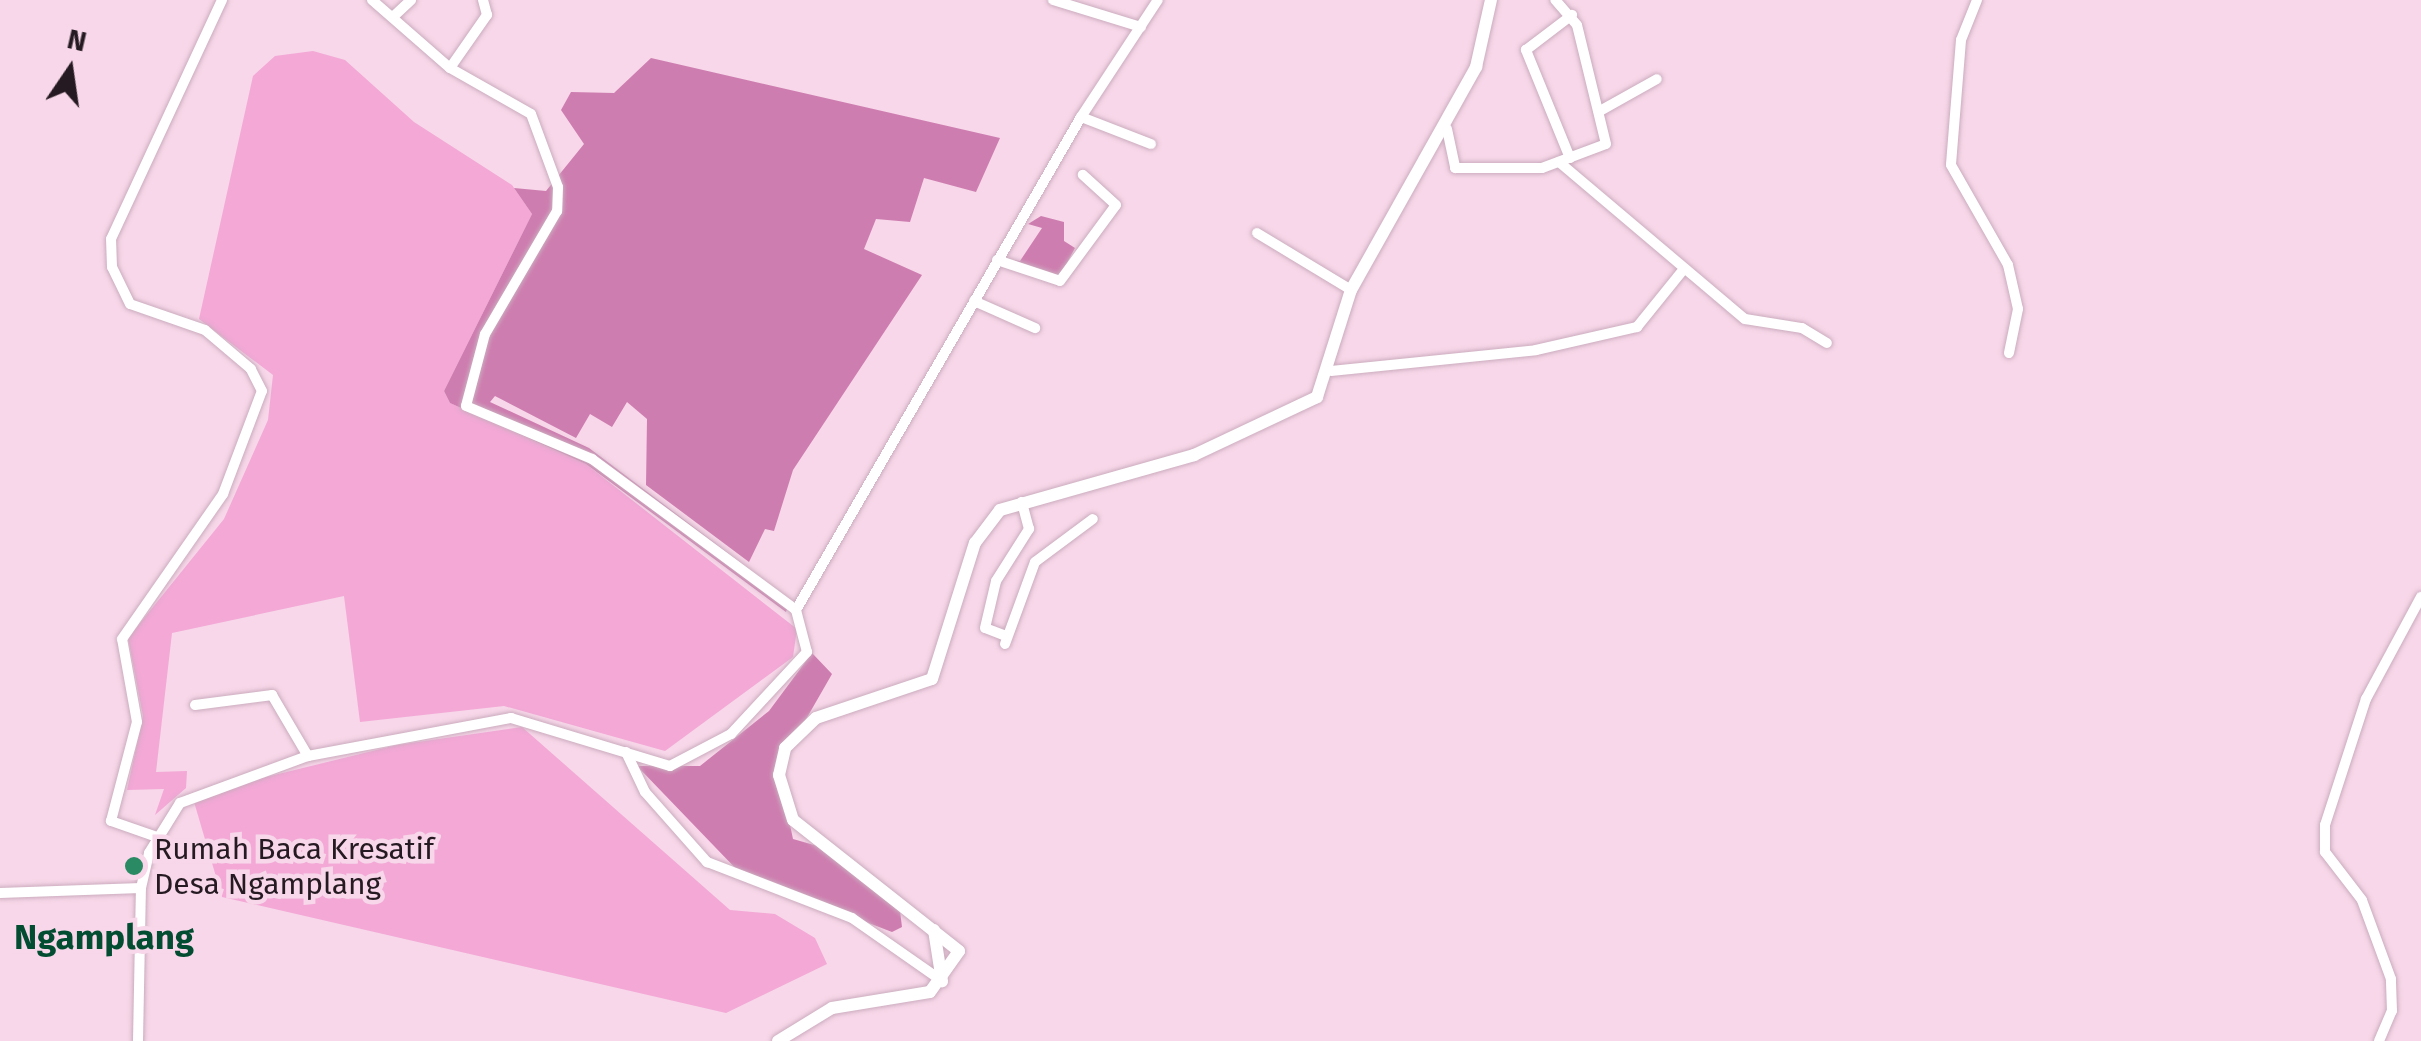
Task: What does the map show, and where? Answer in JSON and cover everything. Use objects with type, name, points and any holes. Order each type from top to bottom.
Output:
[{"type":"main road","points":[[778,1041],[832,1008],[907,1000],[942,981],[933,928],[794,820],[780,760],[816,718],[932,679],[979,533],[1022,502],[1242,436],[1311,402],[1331,371],[1351,290],[1446,129],[1481,55],[1491,0]]},
{"type":"street","points":[[157,837],[111,821],[136,722],[122,639],[223,494],[262,391],[251,369],[205,330],[130,304],[111,240],[222,0]]},
{"type":"street","points":[[138,1041],[141,888],[157,837],[192,796],[308,756],[511,718],[684,765],[732,734],[806,652],[796,610],[592,459],[466,406],[485,334],[559,197],[531,114],[450,68],[396,15],[372,0]]},
{"type":"street","points":[[396,15],[411,0]]},
{"type":"street","points":[[450,68],[487,14],[483,0]]},
{"type":"street","points":[[1053,0],[1141,27]]},
{"type":"street","points":[[796,610],[1080,116],[1158,0]]},
{"type":"street","points":[[1446,129],[1455,168],[1564,160],[1606,144],[1572,16],[1555,0]]},
{"type":"street","points":[[1977,0],[1960,40],[1950,165],[2008,265],[2018,309],[2009,353]]},
{"type":"street","points":[[1572,16],[1526,50],[1564,160],[1683,270],[1748,321],[1802,328],[1827,343]]},
{"type":"street","points":[[1600,111],[1656,80]]},
{"type":"street","points":[[1080,116],[1152,144]]},
{"type":"street","points":[[997,260],[1060,281],[1116,203],[1083,175]]},
{"type":"street","points":[[1257,233],[1351,290]]},
{"type":"street","points":[[1331,371],[1536,350],[1637,328],[1683,270]]},
{"type":"street","points":[[974,302],[1035,328]]},
{"type":"street","points":[[1022,502],[1028,529],[996,582],[985,628],[1006,640],[1041,554],[1093,519]]},
{"type":"street","points":[[2379,1041],[2392,1011],[2391,979],[2362,900],[2324,852],[2325,825],[2366,699],[2421,597]]},
{"type":"street","points":[[195,705],[272,695],[308,756]]},
{"type":"street","points":[[626,752],[645,792],[707,862],[852,918],[942,981]]},
{"type":"street","points":[[0,893],[141,888]]},
{"type":"shaded area","points":[[313,51],[345,60],[414,122],[512,185],[532,214],[444,391],[450,403],[586,464],[797,629],[793,657],[665,751],[504,706],[360,722],[344,596],[172,633],[156,772],[187,771],[186,788],[155,815],[164,789],[127,790],[143,716],[128,638],[224,519],[268,420],[273,375],[199,319],[253,76],[275,56]]},
{"type":"shaded area","points":[[651,58],[1000,138],[976,192],[924,178],[910,222],[876,219],[864,249],[922,275],[793,470],[774,531],[765,529],[749,562],[646,485],[647,419],[627,402],[612,427],[590,414],[576,438],[495,396],[490,402],[589,448],[790,600],[786,612],[586,464],[450,403],[444,391],[532,214],[514,188],[546,191],[584,144],[561,110],[571,92],[614,93]]},
{"type":"shaded area","points":[[1041,216],[1064,222],[1064,241],[1075,248],[1059,278],[1000,259],[1020,261],[1042,228],[1028,224]]},
{"type":"shaded area","points":[[812,653],[832,674],[778,768],[793,839],[821,847],[900,911],[902,927],[892,932],[741,874],[637,766],[700,766],[769,711]]},
{"type":"shaded area","points":[[522,727],[730,910],[775,914],[815,938],[827,964],[726,1013],[222,897],[192,795],[397,745]]},
{"type":"place","name":"Rumah Baca Kresatif Desa Ngamplang","points":[[134,866]]},
{"type":"district","name":"Ngamplang","points":[[104,937]]}]
